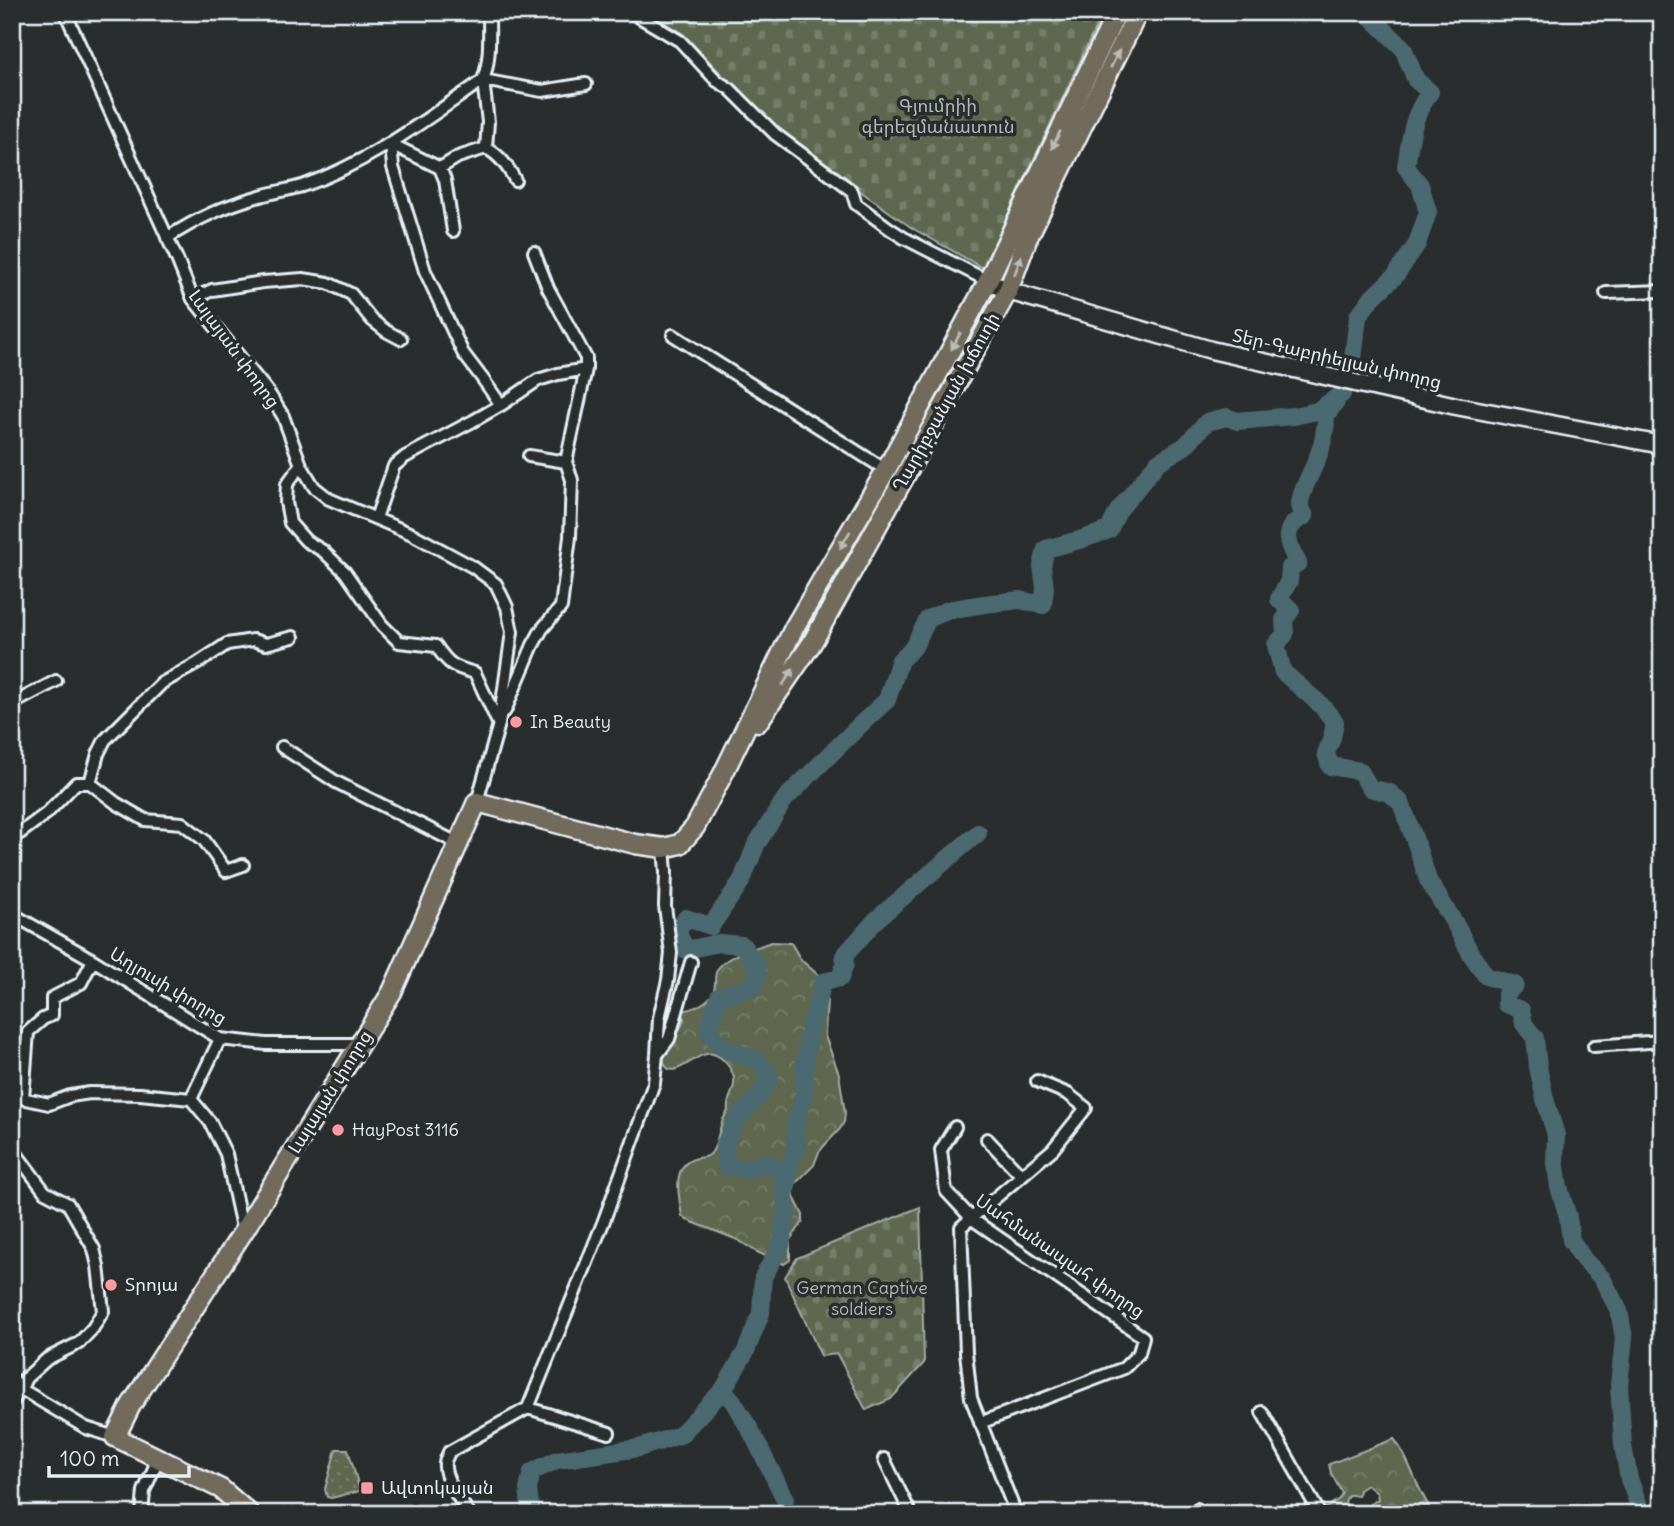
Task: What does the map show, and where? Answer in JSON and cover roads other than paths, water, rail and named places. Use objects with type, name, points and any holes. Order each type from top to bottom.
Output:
[{"type":"highway","name":"Ղարիբջանյան խճուղի","points":[[664,848],[680,844],[695,827],[794,628],[886,470],[988,281],[1117,12]]},
{"type":"highway","name":"Ղարիբջանյան խճուղի","points":[[723,774],[812,643],[1008,291],[1028,237],[1138,12]]},
{"type":"highway","name":"Լալայան փողոց","points":[[115,1437],[131,1405],[243,1232],[392,992],[477,802]]},
{"type":"highway","points":[[477,802],[635,844],[664,848]]},
{"type":"highway","points":[[115,1437],[221,1489],[250,1514]]},
{"type":"main road","name":"Տեր-Գաբրիելյան փողոց","points":[[988,281],[1008,291],[1211,350],[1455,406],[1662,445]]},
{"type":"street","name":"Լալայան փողոց","points":[[65,12],[193,299],[268,391],[283,416],[301,465],[314,486],[329,499],[412,534],[473,567],[496,584],[507,607],[512,632],[499,724]]},
{"type":"street","points":[[486,148],[488,122],[483,80],[489,51],[489,12]]},
{"type":"street","points":[[631,12],[680,41],[775,134],[852,191],[856,204],[904,238],[988,281]]},
{"type":"street","points":[[167,238],[212,212],[259,196],[301,186],[341,169],[391,144],[483,80],[542,91],[586,84]]},
{"type":"street","points":[[391,144],[440,168],[445,180],[453,231]]},
{"type":"street","points":[[391,144],[393,167],[425,271],[463,353],[501,405]]},
{"type":"street","points":[[440,168],[458,157],[486,148],[499,157],[515,180]]},
{"type":"street","points":[[376,519],[394,466],[405,457],[501,405],[538,380],[558,373],[586,369],[586,358],[548,288],[534,252]]},
{"type":"street","points":[[193,299],[212,290],[263,282],[303,279],[328,283],[351,294],[372,320],[401,339]]},
{"type":"street","points":[[1606,293],[1662,291]]},
{"type":"street","points":[[673,335],[886,470]]},
{"type":"street","name":"Լալայան փողոց","points":[[477,802],[499,724],[533,645],[542,629],[561,607],[570,537],[572,480],[566,462],[586,369]]},
{"type":"street","points":[[529,456],[566,462]]},
{"type":"street","points":[[301,465],[287,484],[286,502],[290,523],[306,541],[323,551],[345,572],[382,625],[399,642],[436,646],[446,661],[475,673],[499,724]]},
{"type":"street","points":[[90,783],[105,740],[162,683],[227,644],[253,640],[267,644],[293,637]]},
{"type":"street","points":[[12,704],[56,681]]},
{"type":"street","points":[[282,747],[336,782],[459,844]]},
{"type":"street","points":[[12,839],[47,813],[76,783],[90,783],[145,820],[182,823],[204,840],[226,870],[243,864]]},
{"type":"street","points":[[469,1514],[449,1483],[445,1463],[449,1452],[528,1408],[603,1223],[654,1083],[659,1018],[671,953],[665,906],[664,848]]},
{"type":"street","name":"Աղյուսի փողոց","points":[[12,914],[93,960],[220,1039],[267,1044],[360,1044]]},
{"type":"street","points":[[93,960],[80,983],[52,998],[52,1015],[28,1032],[18,1097],[49,1104],[90,1093],[191,1099],[210,1122],[226,1154],[243,1232]]},
{"type":"street","points":[[657,1055],[668,1039],[691,962]]},
{"type":"street","points":[[191,1099],[220,1039]]},
{"type":"street","points":[[1594,1046],[1662,1041]]},
{"type":"street","points":[[1016,1514],[971,1398],[965,1352],[961,1227],[1053,1149],[1086,1108],[1068,1094],[1037,1081]]},
{"type":"street","name":"Սահմանապահ փողոց","points":[[955,1127],[941,1150],[946,1191],[972,1219],[1143,1337],[1139,1353],[1124,1368],[980,1423]]},
{"type":"street","points":[[987,1139],[1021,1175]]},
{"type":"street","points":[[12,1148],[45,1192],[68,1203],[94,1249],[103,1311],[93,1328],[79,1343],[47,1359],[26,1378],[12,1403]]},
{"type":"street","points":[[12,1378],[21,1389],[86,1428],[115,1437]]},
{"type":"street","points":[[528,1408],[609,1433]]},
{"type":"street","points":[[1262,1412],[1320,1514]]},
{"type":"street","points":[[142,1514],[144,1491],[158,1459]]},
{"type":"street","points":[[884,1459],[911,1514]]},
{"type":"waterway","points":[[1353,359],[1358,316],[1396,275],[1417,244],[1428,212],[1420,185],[1406,167],[1415,119],[1430,92],[1416,80],[1403,48],[1366,12]]},
{"type":"waterway","points":[[531,1514],[528,1489],[532,1472],[557,1460],[639,1448],[680,1435],[723,1390],[746,1351],[761,1313],[763,1277],[781,1246],[787,1214],[782,1173],[765,1162],[746,1170],[727,1166],[724,1146],[739,1116],[761,1095],[770,1076],[759,1061],[722,1047],[708,1031],[719,997],[754,987],[758,967],[742,945],[719,943],[686,950],[677,931],[686,918],[711,926],[742,880],[756,845],[785,799],[887,700],[900,660],[913,648],[928,619],[948,610],[984,604],[1020,600],[1043,605],[1045,588],[1042,566],[1046,549],[1109,530],[1118,511],[1158,462],[1185,446],[1207,422],[1227,417],[1237,421],[1294,416],[1317,411],[1342,394]]},
{"type":"waterway","points":[[1336,402],[1326,415],[1321,448],[1302,495],[1300,506],[1305,516],[1289,531],[1289,543],[1298,563],[1290,568],[1289,581],[1279,599],[1291,610],[1284,620],[1285,634],[1276,645],[1283,672],[1321,705],[1335,722],[1326,753],[1330,766],[1360,771],[1370,788],[1390,793],[1401,803],[1428,880],[1471,954],[1486,976],[1515,985],[1506,994],[1506,1004],[1521,1010],[1524,1024],[1535,1038],[1538,1067],[1556,1135],[1555,1160],[1571,1240],[1584,1260],[1602,1278],[1619,1311],[1624,1338],[1619,1385],[1623,1445],[1629,1479],[1642,1514]]},
{"type":"waterway","points":[[787,1186],[788,1167],[796,1151],[795,1129],[804,1094],[805,1062],[811,1025],[823,982],[840,978],[845,964],[844,956],[877,919],[978,833]]},
{"type":"waterway","points":[[723,1390],[733,1401],[752,1433],[785,1499]]},
{"type":"place","name":"In Beauty","points":[[516,722]]},
{"type":"place","name":"HayPost 3116","points":[[338,1130]]},
{"type":"place","name":"Տրոյա","points":[[111,1285]]},
{"type":"place","name":"Ավտոկայան","points":[[367,1488]]},
{"type":"park label","name":"Գյումրիի գերեզմանատուն","points":[[938,116]]},
{"type":"park label","name":"German Captive soldiers","points":[[862,1298]]}]
